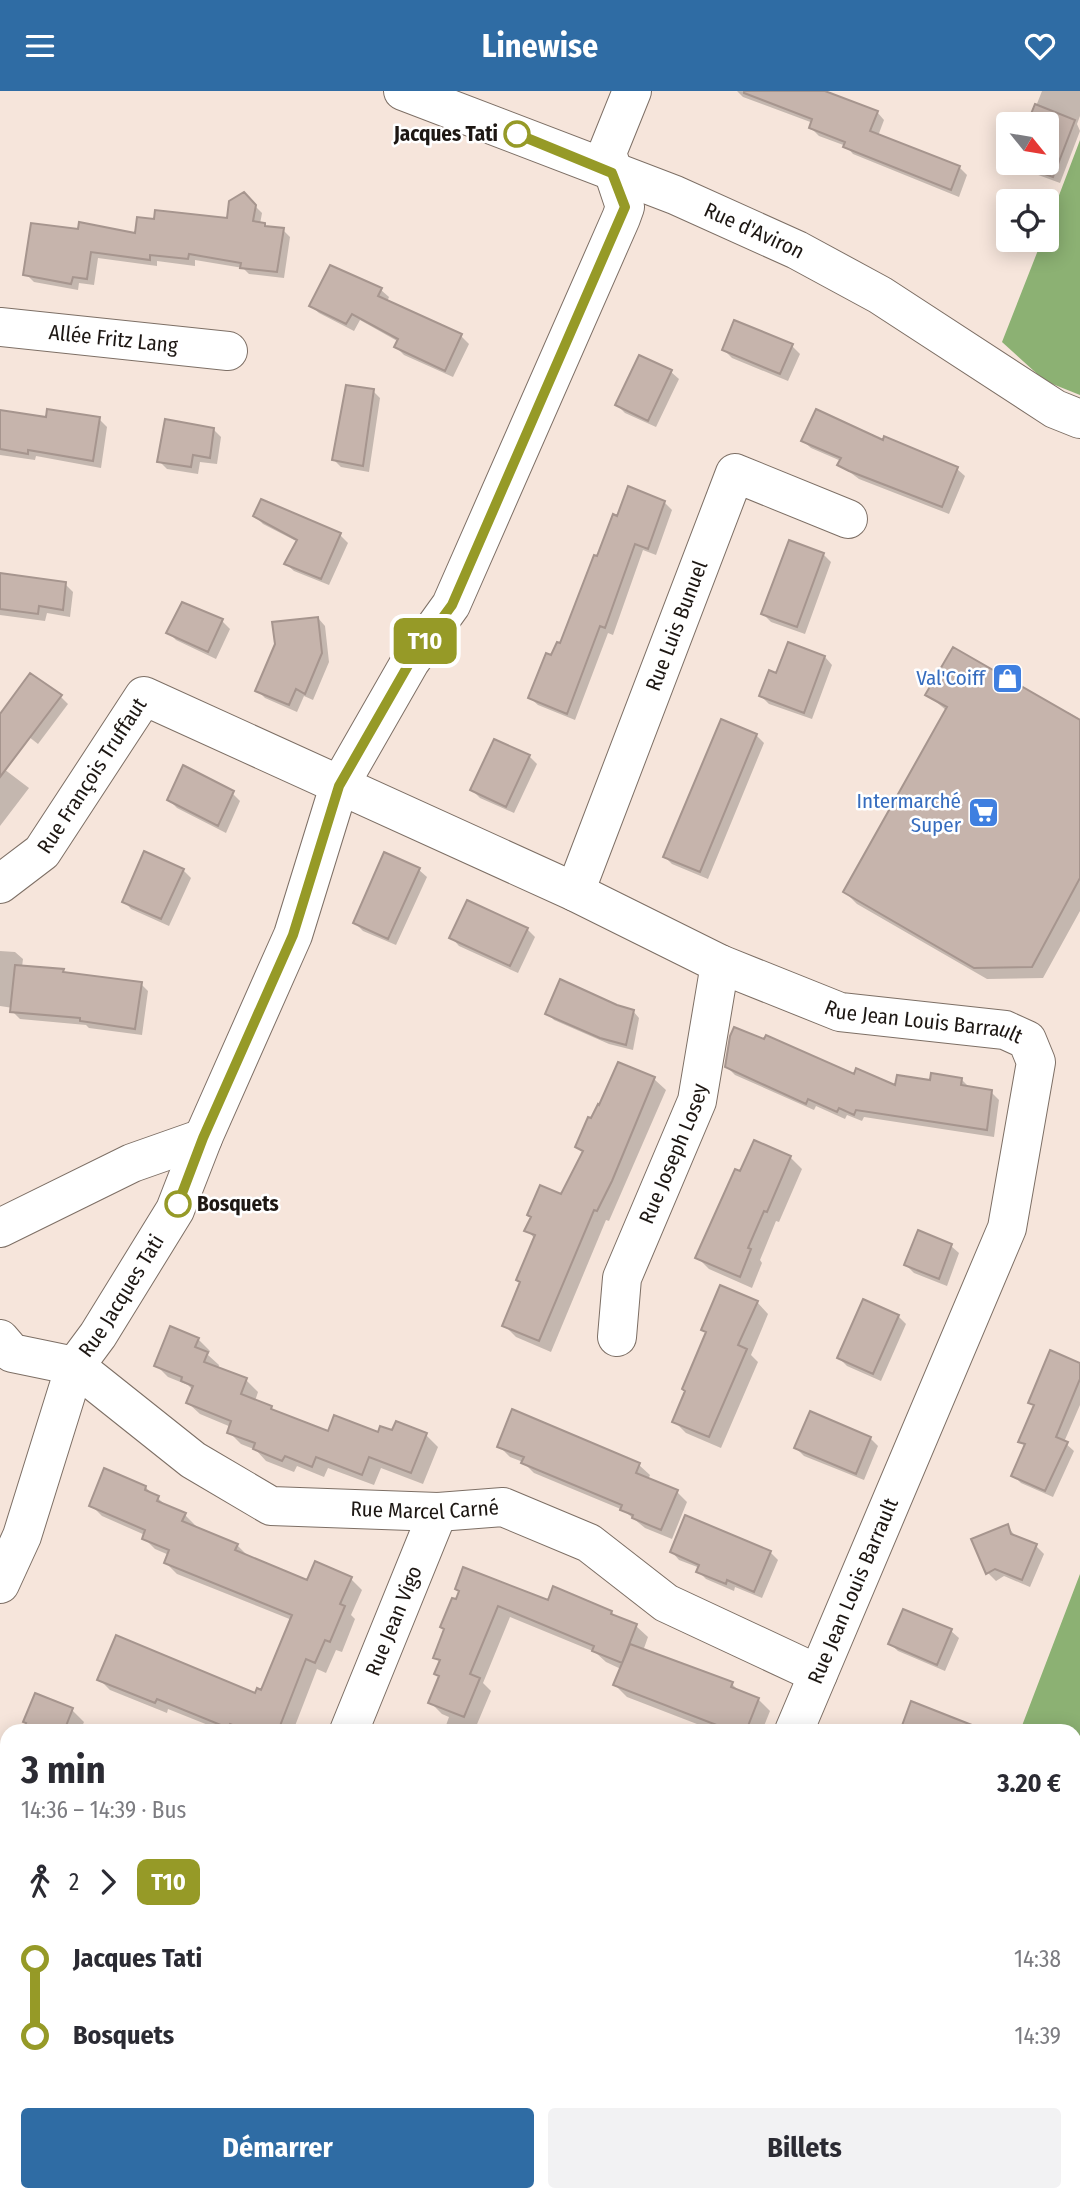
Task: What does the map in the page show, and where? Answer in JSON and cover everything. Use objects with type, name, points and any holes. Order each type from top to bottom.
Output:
[{"type":"street","name":"Rue d'Aviron","points":[[403,91],[675,195],[797,250],[880,295],[1055,409],[1080,419]]},
{"type":"street","points":[[612,173],[607,153],[632,91]]},
{"type":"street","name":"Rue Jacques Tati","points":[[0,1584],[22,1536],[75,1366],[98,1335],[175,1210],[203,1138],[293,935],[339,786],[410,662],[452,605],[621,218],[625,207],[612,173]]},
{"type":"street","name":"Allée Fritz Lang","points":[[0,327],[228,351]]},
{"type":"street","name":"Rue Luis Bunuel","points":[[575,892],[735,474],[848,519]]},
{"type":"street","name":"Rue François Truffaut","points":[[0,884],[42,852],[144,697],[339,786]]},
{"type":"street","name":"Rue Jean Louis Barrault","points":[[339,786],[575,892],[720,964],[839,1012],[1005,1030],[1027,1040],[1036,1062],[1007,1228],[797,1724]]},
{"type":"street","name":"Rue Joseph Losey","points":[[617,1338],[622,1278],[697,1101],[720,964]]},
{"type":"street","points":[[0,1228],[132,1163],[203,1138]]},
{"type":"street","points":[[0,1339],[12,1353],[75,1366]]},
{"type":"street","name":"Rue Marcel Carné","points":[[75,1366],[193,1460],[271,1506],[438,1512],[503,1507],[589,1543],[666,1603],[818,1674]]},
{"type":"street","name":"Rue Jean Vigo","points":[[352,1724],[438,1512]]},
{"type":"green space","points":[[1080,140],[1080,395],[1045,381],[1002,342],[1037,252],[1059,252],[1059,195]]},
{"type":"green space","points":[[1080,1574],[1080,1724],[1023,1724]]},
{"type":"building","points":[[744,91],[825,91],[878,111],[870,131],[960,166],[951,190],[843,147],[845,142],[809,128],[812,119]]},
{"type":"building","points":[[1035,104],[1055,112],[1032,112]]},
{"type":"building","points":[[1059,114],[1075,120],[1059,161]]},
{"type":"building","points":[[244,192],[256,205],[253,221],[265,223],[265,226],[284,228],[277,272],[240,268],[241,263],[189,254],[188,259],[150,255],[150,260],[91,252],[87,279],[73,277],[71,284],[23,275],[31,223],[78,229],[79,222],[135,233],[137,217],[154,219],[155,210],[227,218],[229,201]]},
{"type":"building","points":[[330,265],[382,288],[378,296],[462,334],[445,371],[394,347],[398,339],[352,314],[346,324],[309,306]]},
{"type":"building","points":[[734,320],[793,344],[780,374],[722,350]]},
{"type":"building","points":[[639,355],[672,370],[648,421],[615,405]]},
{"type":"building","points":[[346,385],[374,389],[363,466],[332,460]]},
{"type":"building","points":[[47,409],[100,417],[93,461],[28,450],[28,454],[0,449],[0,410],[46,417]]},
{"type":"building","points":[[816,409],[883,440],[884,436],[958,467],[942,507],[849,471],[837,465],[841,458],[801,441]]},
{"type":"building","points":[[165,419],[214,428],[210,458],[193,455],[191,467],[157,462]]},
{"type":"building","points":[[628,486],[665,501],[648,549],[635,544],[605,628],[600,626],[567,714],[528,698],[546,653],[551,655],[557,642],[560,643],[594,555],[597,556],[613,514],[617,516]]},
{"type":"building","points":[[261,499],[341,533],[321,579],[284,564],[297,540],[253,516]]},
{"type":"building","points":[[789,540],[824,553],[797,627],[761,614]]},
{"type":"building","points":[[0,573],[66,582],[63,610],[39,606],[38,614],[0,609]]},
{"type":"building","points":[[182,602],[223,619],[208,652],[166,633]]},
{"type":"building","points":[[318,617],[322,653],[305,694],[296,689],[289,705],[255,691],[275,644],[272,622]]},
{"type":"building","points":[[788,642],[825,656],[804,713],[759,696],[769,670],[776,673]]},
{"type":"building","name":"Intermarché Super","points":[[953,647],[1080,720],[1080,878],[1032,967],[974,968],[843,892],[947,707],[925,695]]},
{"type":"building","points":[[30,673],[62,695],[0,777],[0,714]]},
{"type":"building","points":[[721,719],[757,734],[700,872],[663,857]]},
{"type":"building","points":[[494,739],[530,755],[506,807],[470,790]]},
{"type":"building","points":[[183,765],[234,791],[218,826],[167,800]]},
{"type":"building","points":[[144,851],[184,869],[161,919],[122,902]]},
{"type":"building","points":[[384,852],[420,868],[388,939],[353,923]]},
{"type":"building","points":[[467,900],[528,928],[510,966],[449,938]]},
{"type":"building","points":[[15,965],[64,969],[63,972],[142,982],[135,1029],[80,1021],[80,1018],[10,1012]]},
{"type":"building","points":[[560,979],[634,1010],[626,1045],[600,1038],[545,1014]]},
{"type":"building","points":[[734,1027],[764,1039],[766,1035],[854,1074],[856,1068],[895,1085],[897,1075],[930,1080],[931,1073],[962,1078],[961,1085],[992,1090],[987,1130],[856,1110],[854,1115],[839,1108],[837,1112],[808,1099],[806,1104],[725,1067]]},
{"type":"building","points":[[618,1062],[655,1077],[612,1181],[597,1211],[594,1210],[539,1341],[502,1326],[520,1282],[516,1280],[535,1235],[524,1231],[531,1217],[527,1215],[540,1185],[561,1194],[583,1151],[575,1147],[588,1117],[591,1118],[599,1105]]},
{"type":"building","points":[[754,1140],[791,1156],[748,1248],[751,1249],[740,1277],[695,1258],[735,1169],[740,1171]]},
{"type":"building","points":[[918,1230],[952,1244],[939,1279],[904,1265]]},
{"type":"building","points":[[720,1285],[758,1301],[738,1345],[747,1349],[709,1437],[672,1422],[685,1391],[682,1389],[706,1332],[701,1330]]},
{"type":"building","points":[[863,1299],[899,1315],[873,1374],[837,1358]]},
{"type":"building","points":[[170,1326],[199,1338],[195,1347],[208,1352],[204,1362],[247,1378],[241,1394],[272,1406],[271,1409],[328,1431],[334,1415],[378,1432],[380,1426],[392,1430],[396,1421],[427,1433],[411,1473],[369,1457],[362,1475],[316,1457],[312,1467],[285,1456],[282,1461],[253,1449],[255,1443],[227,1433],[231,1421],[186,1403],[193,1386],[181,1381],[182,1377],[154,1366]]},
{"type":"building","points":[[1050,1350],[1080,1363],[1080,1379],[1056,1437],[1068,1442],[1045,1491],[1011,1476],[1025,1444],[1018,1442],[1034,1405],[1028,1403]]},
{"type":"building","points":[[512,1409],[640,1463],[636,1473],[678,1490],[661,1530],[632,1518],[633,1515],[620,1510],[622,1505],[521,1463],[524,1457],[497,1447]]},
{"type":"building","points":[[810,1411],[871,1437],[856,1474],[794,1448]]},
{"type":"building","points":[[104,1468],[146,1486],[145,1490],[159,1496],[157,1501],[186,1513],[182,1521],[238,1544],[235,1550],[307,1580],[315,1561],[352,1577],[340,1604],[345,1606],[330,1642],[325,1640],[315,1663],[306,1659],[281,1724],[218,1724],[157,1699],[155,1703],[97,1680],[116,1635],[255,1693],[257,1688],[261,1690],[292,1615],[164,1563],[169,1550],[142,1539],[145,1530],[89,1506]]},
{"type":"building","points":[[685,1515],[771,1551],[754,1592],[727,1580],[726,1584],[696,1572],[699,1565],[670,1552]]},
{"type":"building","points":[[1008,1524],[1011,1534],[1037,1544],[1022,1580],[995,1569],[986,1574],[971,1539]]},
{"type":"building","points":[[463,1567],[548,1600],[553,1586],[637,1624],[622,1663],[592,1651],[594,1646],[498,1606],[470,1674],[480,1678],[464,1717],[428,1703],[439,1676],[434,1674],[440,1660],[433,1658],[444,1629],[440,1627],[452,1598],[456,1599],[459,1591],[455,1589]]},
{"type":"building","points":[[903,1609],[952,1629],[937,1665],[888,1644]]},
{"type":"building","points":[[630,1644],[733,1682],[731,1687],[759,1698],[749,1724],[714,1724],[613,1685]]},
{"type":"building","points":[[35,1693],[73,1708],[67,1724],[23,1722]]},
{"type":"building","points":[[911,1701],[969,1724],[903,1724]]},
{"type":"bus line","name":"T10","points":[[178,1204],[203,1138],[293,935],[339,786],[410,662],[452,605],[625,207],[612,173],[517,134]]},
{"type":"place","name":"Jacques Tati","points":[[517,134]]},
{"type":"place","name":"Val'Coiff","points":[[1008,678]]},
{"type":"place","name":"Intermarché Super","points":[[984,813]]},
{"type":"place","name":"Bosquets","points":[[178,1204]]}]
